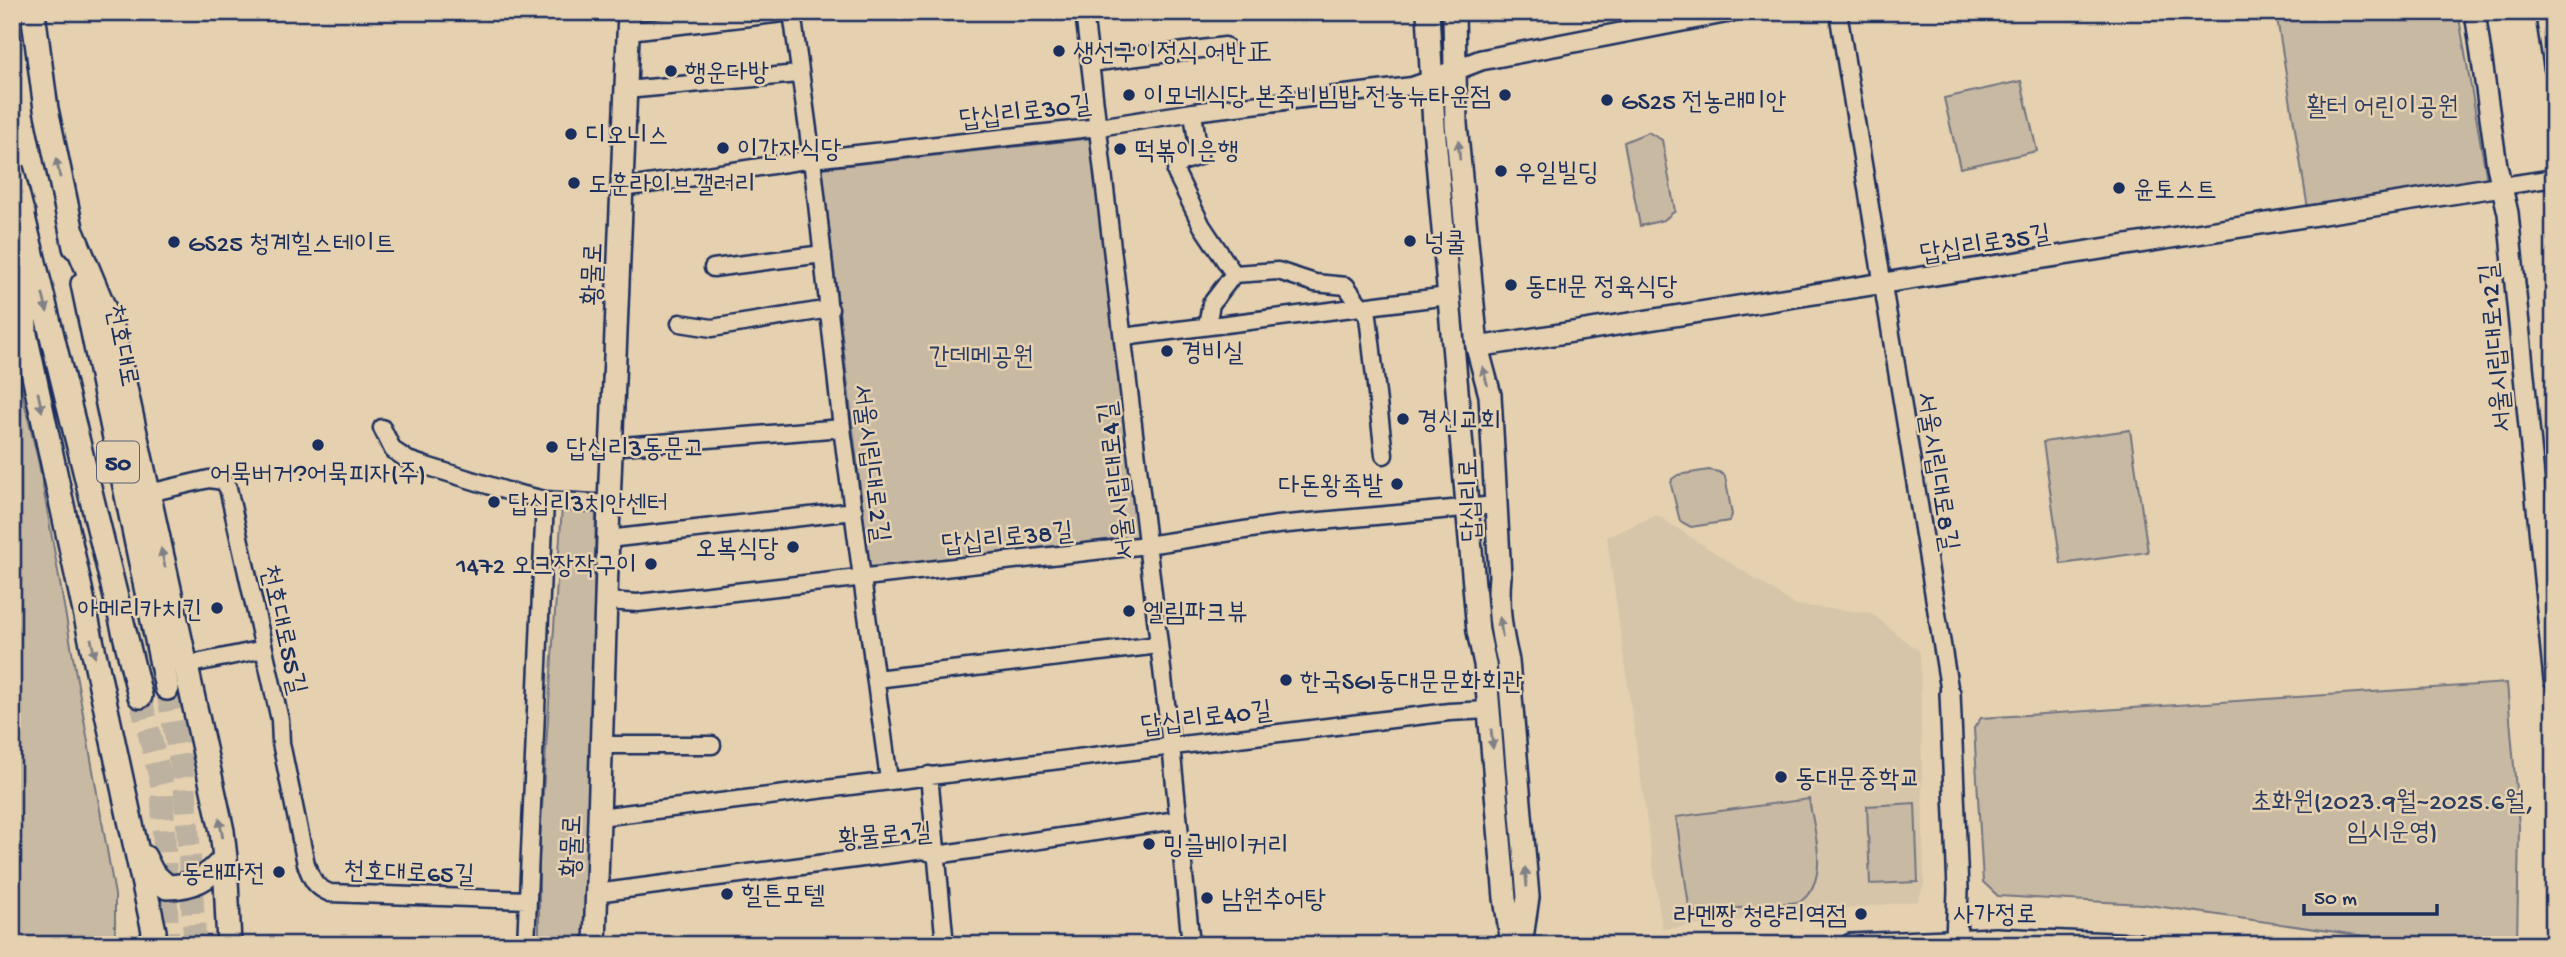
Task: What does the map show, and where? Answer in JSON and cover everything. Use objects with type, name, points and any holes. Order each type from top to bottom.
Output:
[{"type":"main road","name":"천호대로","points":[[33,12],[46,108],[167,688]]},
{"type":"main road","name":"답십리로","points":[[1427,12],[1448,296],[1478,631],[1485,664],[1505,898],[1512,945]]},
{"type":"main road","name":"답십리로","points":[[1454,12],[1457,124],[1477,347],[1490,395],[1500,576],[1500,629],[1508,661],[1528,897],[1521,945]]},
{"type":"main road","name":"황물로","points":[[595,945],[611,447],[629,22]]},
{"type":"main road","points":[[12,172],[141,696]]},
{"type":"main road","points":[[23,213],[25,334],[135,838],[154,931],[152,945]]},
{"type":"main road","points":[[73,234],[112,328],[149,493],[213,786],[225,858],[229,945]]},
{"type":"main road","points":[[135,838],[152,873],[167,887],[197,883],[210,875],[225,858]]},
{"type":"main road","name":"사가정로","points":[[1851,945],[1996,939],[2138,945]]},
{"type":"street","name":"서울시립대로2길","points":[[629,22],[792,12],[830,309],[842,429],[889,780]]},
{"type":"street","name":"서울시립대로4길","points":[[1084,12],[1171,745],[1191,945]]},
{"type":"street","points":[[1432,79],[1481,60],[1730,12]]},
{"type":"street","name":"서울시립대로8길","points":[[1838,12],[1950,694],[1958,890],[1956,940]]},
{"type":"street","name":"서울시립대로12길","points":[[2475,12],[2508,213],[2551,617],[2554,680]]},
{"type":"street","points":[[2544,12],[2553,69]]},
{"type":"street","points":[[1090,63],[1225,46]]},
{"type":"street","points":[[626,90],[799,74]]},
{"type":"street","name":"답십리로30길","points":[[622,188],[812,159],[1098,127],[1193,112],[1412,86],[1432,79]]},
{"type":"street","points":[[1193,112],[1199,156],[1177,164],[1176,173],[1202,226],[1234,274]]},
{"type":"street","points":[[2502,186],[2554,178]]},
{"type":"street","name":"답십리로35길","points":[[1477,347],[2502,186]]},
{"type":"street","points":[[713,268],[823,254]]},
{"type":"street","points":[[1207,326],[1211,304],[1234,274],[1278,271],[1315,283],[1346,286],[1368,316],[1384,455]]},
{"type":"street","points":[[1123,337],[1448,296]]},
{"type":"street","points":[[680,323],[712,328],[830,309]]},
{"type":"street","points":[[382,428],[393,450],[408,460],[545,500],[609,504]]},
{"type":"street","points":[[611,447],[842,429]]},
{"type":"street","name":"천호대로55길","points":[[149,493],[209,479],[223,481],[231,496],[280,720],[281,743],[306,864]]},
{"type":"street","points":[[526,945],[545,500]]},
{"type":"street","name":"답십리로38길","points":[[606,601],[638,603],[1147,545],[1277,525],[1496,505]]},
{"type":"street","points":[[608,539],[854,511]]},
{"type":"street","points":[[876,679],[1159,645]]},
{"type":"street","points":[[186,665],[264,649]]},
{"type":"street","name":"답십리로40길","points":[[599,817],[1171,745],[1448,712],[1489,710]]},
{"type":"street","points":[[601,745],[712,745]]},
{"type":"street","points":[[929,775],[944,945]]},
{"type":"street","name":"황물로1길","points":[[596,893],[924,850],[936,855],[1177,820]]},
{"type":"street","name":"천호대로65길","points":[[306,864],[312,881],[320,889],[330,893],[527,900]]},
{"type":"shaded area","name":"동대문중학교","points":[[1657,515],[1795,605],[1871,613],[1920,652],[1924,884],[1918,901],[1662,929],[1607,537]]},
{"type":"green space","name":"활터 어린이공원","points":[[2276,12],[2458,12],[2487,180],[2308,209]]},
{"type":"green space","points":[[2021,81],[2037,151],[1960,168],[1944,98]]},
{"type":"green space","points":[[1648,132],[1662,140],[1675,211],[1664,220],[1640,226],[1624,142]]},
{"type":"green space","name":"간데메공원","points":[[1093,138],[1140,541],[870,572],[822,168]]},
{"type":"green space","points":[[19,380],[39,464],[115,895],[115,945],[12,945],[12,422]]},
{"type":"green space","points":[[2130,430],[2148,552],[2061,564],[2043,442]]},
{"type":"green space","points":[[1709,470],[1725,476],[1732,515],[1729,521],[1691,527],[1680,521],[1671,485],[1672,479],[1678,475]]},
{"type":"green space","points":[[596,506],[588,942],[539,945],[539,854],[562,507]]},
{"type":"green space","name":"초화원(2023.9월~2025.6월, 임시운영)","points":[[2507,683],[2519,826],[2517,945],[2426,945],[2142,904],[1998,896],[1983,882],[1974,728],[1981,718]]},
{"type":"green space","points":[[1809,799],[1817,840],[1818,868],[1815,881],[1800,902],[1690,913],[1676,817]]},
{"type":"green space","points":[[1915,803],[1918,882],[1870,884],[1867,806]]},
{"type":"tunnel","points":[[167,688],[185,787],[195,945]]},
{"type":"tunnel","points":[[140,696],[162,785],[168,945]]},
{"type":"place","name":"생선구이정식 어반正","points":[[1059,51]]},
{"type":"place","name":"행운다방","points":[[671,71]]},
{"type":"place","name":"이모네식당","points":[[1129,95]]},
{"type":"place","name":"본죽비빔밥 전농뉴타운점","points":[[1505,95]]},
{"type":"place","name":"GS25 전농래미안","points":[[1607,100]]},
{"type":"place","name":"디오니스","points":[[571,134]]},
{"type":"place","name":"이간자식당","points":[[723,148]]},
{"type":"place","name":"떡볶이은행","points":[[1120,149]]},
{"type":"place","name":"우일빌딩","points":[[1501,171]]},
{"type":"place","name":"도훈라이브갤러리","points":[[574,183]]},
{"type":"place","name":"윤토스트","points":[[2119,188]]},
{"type":"place","name":"넝쿨","points":[[1410,241]]},
{"type":"place","name":"GS25 청계힐스테이트","points":[[174,242]]},
{"type":"place","name":"동대문 정육식당","points":[[1511,285]]},
{"type":"place","name":"경비실","points":[[1167,351]]},
{"type":"place","name":"경신교회","points":[[1403,419]]},
{"type":"place","name":"어묵버거?어묵피자(주)","points":[[318,445]]},
{"type":"place","name":"답십리3동문고","points":[[552,447]]},
{"type":"place","name":"다돈왕족발","points":[[1397,484]]},
{"type":"place","name":"답십리3치안센터","points":[[494,502]]},
{"type":"place","name":"오복식당","points":[[793,547]]},
{"type":"place","name":"1472 오크장작구이","points":[[651,564]]},
{"type":"place","name":"아메리카치킨","points":[[217,608]]},
{"type":"place","name":"엘림파크뷰","points":[[1129,611]]},
{"type":"place","name":"한국SGI동대문문화회관","points":[[1286,680]]},
{"type":"place","name":"동대문중학교","points":[[1781,777]]},
{"type":"place","name":"밍글베이커리","points":[[1149,844]]},
{"type":"place","name":"동래파전","points":[[279,872]]},
{"type":"place","name":"힐튼모텔","points":[[727,894]]},
{"type":"place","name":"남원추어탕","points":[[1207,898]]},
{"type":"place","name":"라멘짱 청량리역점","points":[[1861,914]]}]
